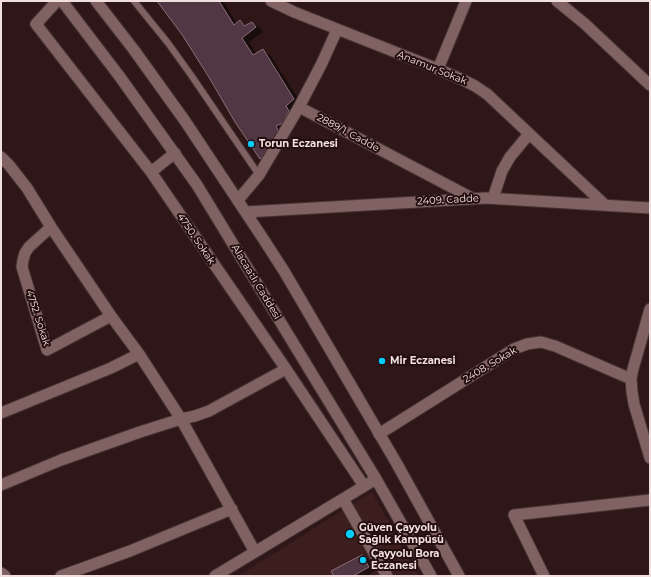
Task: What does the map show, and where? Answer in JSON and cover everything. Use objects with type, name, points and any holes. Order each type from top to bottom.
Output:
[{"type":"street","name":"4750. Sokak","points":[[57,1],[36,24],[151,172],[364,486]]},
{"type":"street","name":"Alacaatlı Caddesi","points":[[62,1],[120,77],[197,185],[376,479],[431,576]]},
{"type":"street","points":[[96,1],[186,120],[284,271],[379,434],[459,576]]},
{"type":"street","name":"Anamur Sokak","points":[[271,1],[337,30],[438,69],[463,80],[487,94],[604,205]]},
{"type":"street","points":[[438,69],[466,1]]},
{"type":"street","points":[[557,1],[585,24],[650,86]]},
{"type":"street","points":[[238,200],[259,175],[299,107],[337,30]]},
{"type":"street","name":"2889/1. Cadde","points":[[299,107],[473,199]]},
{"type":"street","points":[[493,198],[502,171],[510,156],[529,134]]},
{"type":"street","points":[[151,172],[174,153]]},
{"type":"street","points":[[1,157],[27,188],[51,227],[111,316],[139,354],[181,419],[255,552]]},
{"type":"street","name":"2409. Cadde","points":[[246,212],[493,198],[650,208]]},
{"type":"street","name":"4752. Sokak","points":[[51,227],[29,247],[25,253],[22,267],[47,350],[111,316]]},
{"type":"street","points":[[650,309],[631,379],[634,404],[650,458]]},
{"type":"street","name":"2408. Sokak","points":[[379,434],[514,349],[527,344],[541,342],[555,346],[631,379]]},
{"type":"street","points":[[640,342],[650,349]]},
{"type":"street","points":[[1,413],[111,368],[139,354]]},
{"type":"street","points":[[1,485],[60,460],[140,432],[209,411],[286,369]]},
{"type":"street","points":[[215,576],[376,479]]},
{"type":"street","points":[[342,499],[387,576]]},
{"type":"street","points":[[544,576],[514,516],[650,500]]},
{"type":"street","points":[[61,576],[130,551],[232,510]]},
{"type":"street","points":[[1,573],[5,576]]},
{"type":"lane","points":[[134,1],[168,43],[191,75],[259,175]]},
{"type":"shaded area","name":"Güven Çayyolu Sağlık Kampüsü","points":[[372,492],[419,576],[238,576]]},
{"type":"building","points":[[157,1],[219,1],[234,25],[240,20],[244,26],[252,22],[256,27],[242,38],[253,55],[263,49],[294,99],[286,106],[289,111],[283,123],[276,126],[279,132],[267,155],[260,159],[235,122],[183,36]]},
{"type":"building","points":[[362,555],[369,567],[353,576],[334,576],[331,571]]},
{"type":"place","name":"Torun Eczanesi","points":[[251,144]]},
{"type":"place","name":"Mir Eczanesi","points":[[382,361]]},
{"type":"place","name":"Güven Çayyolu Sağlık Kampüsü","points":[[350,534]]},
{"type":"place","name":"Çayyolu Bora Eczanesi","points":[[363,560]]}]
